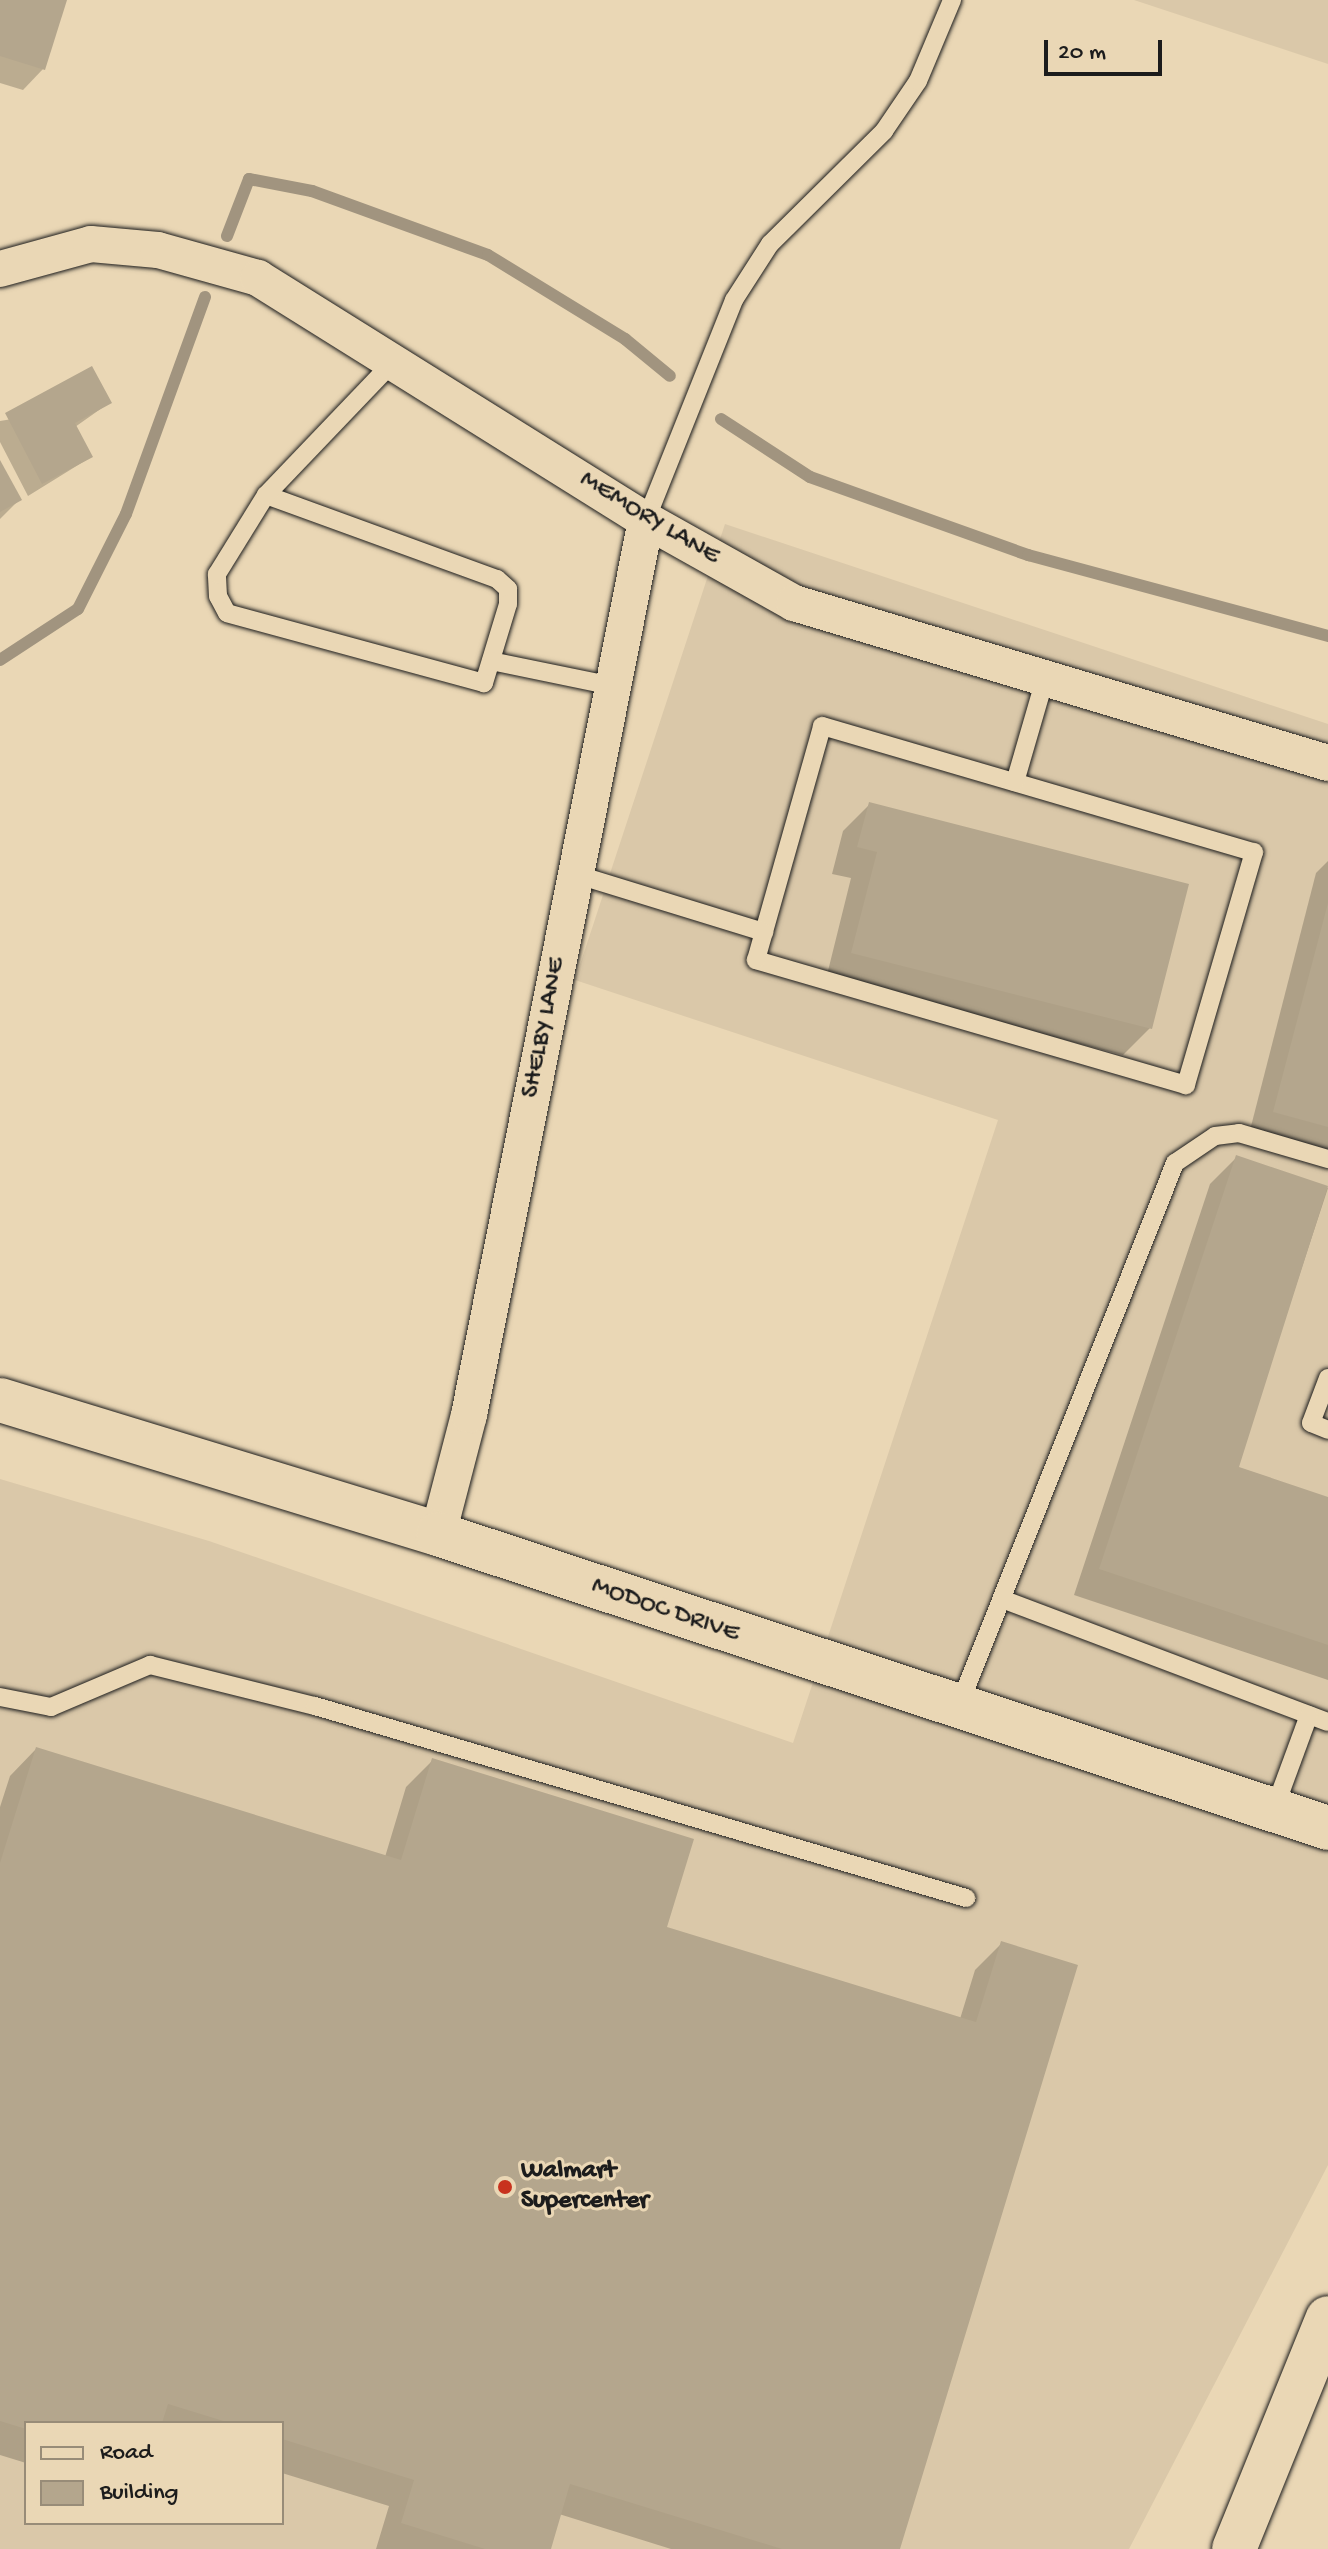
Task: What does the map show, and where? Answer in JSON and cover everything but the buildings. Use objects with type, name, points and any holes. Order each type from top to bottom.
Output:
[{"type":"street","name":"MEMORY LANE","points":[[0,269],[91,244],[158,250],[258,278],[646,520],[794,603],[1044,682],[1328,763]]},
{"type":"street","name":"SHELBY LANE","points":[[438,1534],[469,1415],[646,520]]},
{"type":"street","name":"MODOC DRIVE","points":[[0,1400],[438,1534],[957,1711],[1328,1828]]},
{"type":"street","points":[[1234,2549],[1328,2318]]},
{"type":"lane","points":[[646,520],[734,300],[770,244],[884,131],[918,81],[952,0]]},
{"type":"lane","points":[[266,495],[497,579],[508,589],[508,604],[484,683],[227,613],[217,574],[266,495],[393,362]]},
{"type":"lane","points":[[491,661],[613,686]]},
{"type":"lane","points":[[1015,782],[1044,682]]},
{"type":"lane","points":[[822,726],[1254,852],[1186,1085],[756,960],[764,932],[822,726]]},
{"type":"lane","points":[[575,874],[764,932]]},
{"type":"lane","points":[[957,1711],[1175,1163],[1204,1141],[1239,1133],[1328,1159]]},
{"type":"lane","points":[[1328,1378],[1311,1423],[1328,1430]]},
{"type":"lane","points":[[1002,1599],[1328,1722]]},
{"type":"lane","points":[[0,1697],[51,1707],[150,1665],[315,1706],[966,1898]]},
{"type":"lane","points":[[1273,1811],[1309,1715]]},
{"type":"shaded area","points":[[1134,0],[1328,0],[1328,64]]},
{"type":"shaded area","points":[[725,524],[1328,724],[1328,2165],[1129,2549],[0,2549],[0,1479],[209,1541],[793,1743],[998,1120],[575,980]]},
{"type":"waterway","points":[[227,236],[249,179],[312,191],[488,255],[625,339],[670,376]]},
{"type":"waterway","points":[[0,660],[78,609],[126,514],[205,297]]},
{"type":"waterway","points":[[721,419],[810,477],[1028,555],[1328,636]]},
{"type":"place","name":"Walmart Supercenter","points":[[505,2187]]}]
